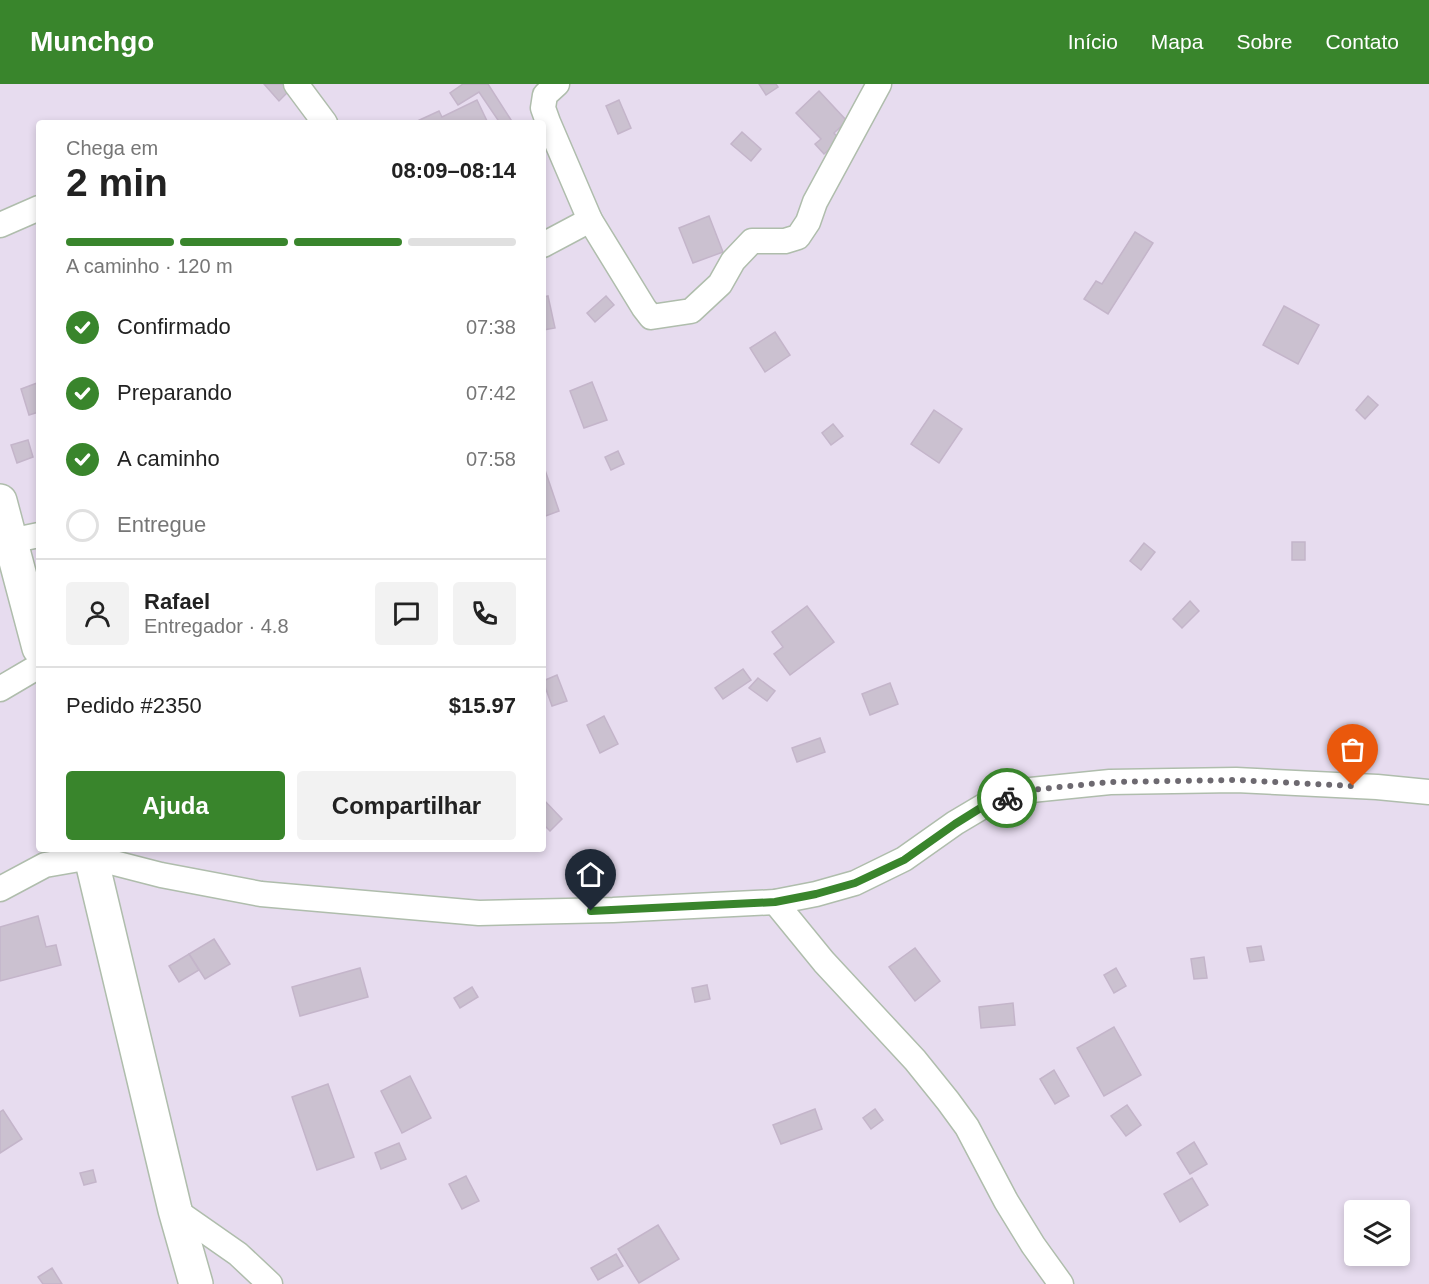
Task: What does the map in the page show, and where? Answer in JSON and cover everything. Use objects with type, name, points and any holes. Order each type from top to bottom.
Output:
[{"type":"street","points":[[296,84],[323,120]]},
{"type":"street","points":[[557,84],[545,95],[543,108],[590,220],[651,317],[691,311],[720,285],[733,261],[752,241],[785,241],[798,237],[808,222],[815,202],[879,84]]},
{"type":"street","points":[[0,225],[36,209]]},
{"type":"street","points":[[546,243],[590,220]]},
{"type":"street","points":[[0,501],[25,538],[36,624]]},
{"type":"street","points":[[0,689],[36,668]]},
{"type":"street","points":[[0,889],[45,865],[90,853],[161,875],[261,894],[479,913],[613,910],[775,902],[855,883],[904,860],[987,804],[1031,790],[1110,782],[1236,780],[1429,792]]},
{"type":"street","points":[[90,853],[175,1210],[196,1284]]},
{"type":"street","points":[[775,902],[824,962],[915,1060],[948,1101],[967,1127],[1006,1201],[1033,1245],[1061,1284]]},
{"type":"street","points":[[175,1210],[238,1254],[270,1284]]},
{"type":"building","points":[[264,84],[291,84],[293,87],[279,101]]},
{"type":"building","points":[[463,84],[488,84],[511,120],[498,120],[479,92],[458,105],[450,93]]},
{"type":"building","points":[[759,84],[776,84],[778,87],[766,95]]},
{"type":"building","points":[[819,91],[847,121],[834,133],[840,140],[824,154],[815,144],[821,139],[796,113]]},
{"type":"building","points":[[477,100],[487,120],[420,120],[439,111],[442,117]]},
{"type":"building","points":[[619,100],[631,128],[618,134],[606,106]]},
{"type":"building","points":[[742,132],[761,149],[751,161],[731,144]]},
{"type":"building","points":[[709,216],[723,252],[693,263],[679,228]]},
{"type":"building","points":[[1135,232],[1153,243],[1108,314],[1084,299],[1096,281],[1102,284]]},
{"type":"building","points":[[546,296],[548,296],[555,328],[546,330]]},
{"type":"building","points":[[606,296],[614,305],[595,322],[587,313]]},
{"type":"building","points":[[1284,306],[1319,325],[1298,364],[1263,345]]},
{"type":"building","points":[[775,332],[790,355],[765,372],[750,348]]},
{"type":"building","points":[[592,382],[607,420],[584,428],[570,391]]},
{"type":"building","points":[[36,383],[36,413],[29,415],[21,389]]},
{"type":"building","points":[[1368,396],[1378,405],[1365,419],[1356,410]]},
{"type":"building","points":[[934,410],[962,429],[939,463],[911,444]]},
{"type":"building","points":[[833,424],[843,436],[831,445],[822,433]]},
{"type":"building","points":[[28,440],[33,457],[17,463],[11,445]]},
{"type":"building","points":[[618,451],[624,464],[611,470],[605,457]]},
{"type":"building","points":[[546,473],[559,511],[546,516]]},
{"type":"building","points":[[1292,542],[1305,542],[1305,560],[1292,560]]},
{"type":"building","points":[[1144,543],[1155,552],[1141,570],[1130,561]]},
{"type":"building","points":[[1190,601],[1199,611],[1182,628],[1173,619]]},
{"type":"building","points":[[807,606],[834,642],[790,675],[774,654],[783,647],[772,632]]},
{"type":"building","points":[[743,669],[751,680],[723,699],[715,688]]},
{"type":"building","points":[[557,675],[567,701],[552,706],[546,689],[546,680]]},
{"type":"building","points":[[758,678],[775,691],[767,701],[749,688]]},
{"type":"building","points":[[890,683],[898,704],[870,715],[862,694]]},
{"type":"building","points":[[604,716],[618,744],[600,753],[587,725]]},
{"type":"building","points":[[820,738],[825,752],[797,762],[792,748]]},
{"type":"building","points":[[546,802],[562,819],[550,831],[546,827]]},
{"type":"building","points":[[38,916],[46,947],[56,945],[61,965],[0,981],[0,927]]},
{"type":"building","points":[[214,939],[230,964],[205,979],[189,954]]},
{"type":"building","points":[[1261,946],[1264,960],[1250,962],[1247,948]]},
{"type":"building","points":[[915,948],[940,981],[915,1001],[889,967]]},
{"type":"building","points":[[189,954],[199,970],[179,982],[169,966]]},
{"type":"building","points":[[1204,957],[1207,978],[1194,979],[1191,959]]},
{"type":"building","points":[[360,968],[368,997],[300,1016],[292,987]]},
{"type":"building","points":[[1116,968],[1126,986],[1114,993],[1104,975]]},
{"type":"building","points":[[707,985],[710,999],[695,1002],[692,988]]},
{"type":"building","points":[[472,987],[478,997],[460,1008],[454,998]]},
{"type":"building","points":[[1013,1003],[1015,1025],[981,1028],[979,1007]]},
{"type":"building","points":[[1114,1027],[1141,1075],[1104,1096],[1077,1048]]},
{"type":"building","points":[[1054,1070],[1069,1096],[1055,1104],[1040,1079]]},
{"type":"building","points":[[410,1076],[431,1118],[402,1133],[381,1091]]},
{"type":"building","points":[[328,1084],[354,1157],[317,1170],[292,1097]]},
{"type":"building","points":[[1127,1105],[1141,1125],[1126,1136],[1111,1116]]},
{"type":"building","points":[[815,1109],[822,1129],[781,1144],[773,1125]]},
{"type":"building","points":[[875,1109],[883,1120],[871,1129],[863,1118]]},
{"type":"building","points":[[3,1110],[22,1139],[0,1153],[0,1112]]},
{"type":"building","points":[[1194,1142],[1207,1164],[1190,1174],[1177,1153]]},
{"type":"building","points":[[399,1143],[406,1159],[381,1169],[375,1153]]},
{"type":"building","points":[[93,1170],[96,1182],[84,1185],[80,1173]]},
{"type":"building","points":[[466,1176],[479,1201],[462,1209],[449,1184]]},
{"type":"building","points":[[1192,1178],[1208,1205],[1180,1222],[1164,1194]]},
{"type":"building","points":[[658,1225],[679,1259],[639,1283],[618,1249]]},
{"type":"building","points":[[616,1254],[623,1266],[598,1280],[591,1268]]},
{"type":"building","points":[[52,1268],[62,1284],[43,1284],[38,1277]]},
{"type":"way so far","points":[[1007,798],[1031,790],[1110,782],[1236,780],[1353,786]]},
{"type":"route","points":[[591,911],[775,902],[816,894],[855,883],[904,860],[987,804],[1007,798]]}]
